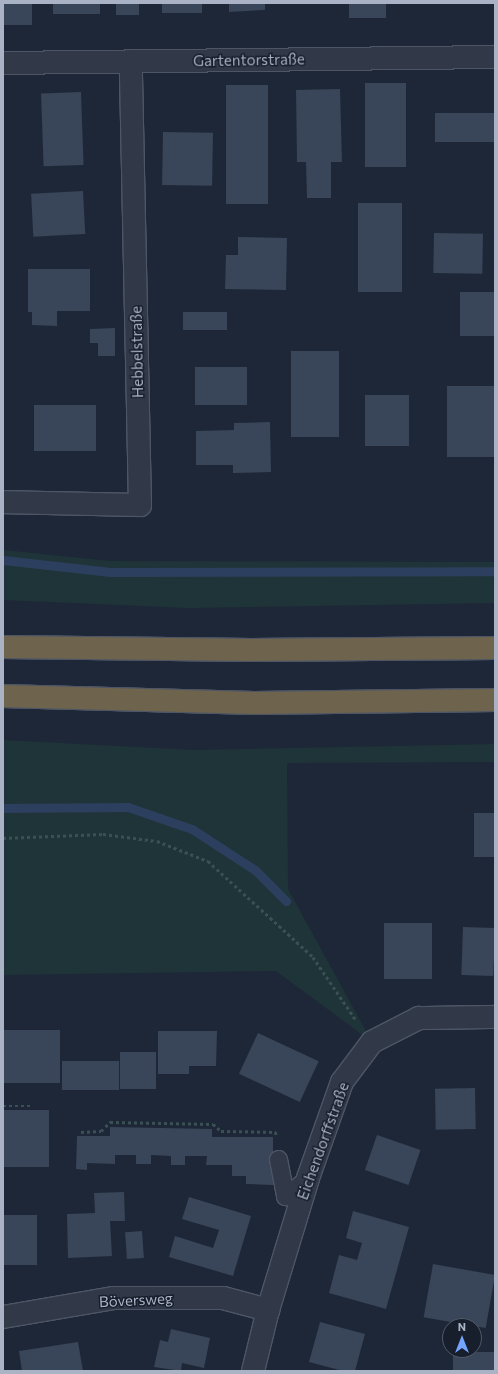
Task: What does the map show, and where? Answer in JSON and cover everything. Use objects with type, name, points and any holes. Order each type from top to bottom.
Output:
[{"type":"highway","points":[[3,647],[244,650],[495,648]]},
{"type":"highway","points":[[3,696],[254,704],[495,700]]},
{"type":"street","name":"Gartentorstraße","points":[[3,63],[495,57]]},
{"type":"street","name":"Hebbelstraße","points":[[3,502],[140,505],[132,62]]},
{"type":"street","name":"Eichendorffstraße","points":[[253,1371],[268,1310],[308,1178],[342,1082],[372,1042],[419,1018],[495,1017]]},
{"type":"street","name":"Böversweg","points":[[3,1317],[114,1298],[223,1298],[268,1310]]},
{"type":"lane","points":[[278,1159],[285,1196],[308,1178]]},
{"type":"path","points":[[3,838],[103,834],[157,841],[208,861],[313,957],[372,1042]]},
{"type":"path","points":[[3,1106],[33,1106]]},
{"type":"path","points":[[81,1132],[101,1131],[110,1122],[213,1124],[221,1131],[276,1132],[278,1159]]},
{"type":"green space","points":[[3,550],[110,561],[495,562],[495,603],[189,608],[3,600]]},
{"type":"green space","points":[[3,740],[194,750],[495,744],[495,762],[287,763],[288,889],[372,1042],[276,971],[3,975]]},
{"type":"building","points":[[3,3],[32,3],[32,25],[3,25]]},
{"type":"building","points":[[53,3],[100,3],[100,14],[53,14]]},
{"type":"building","points":[[116,3],[139,3],[139,15],[116,15]]},
{"type":"building","points":[[162,3],[202,3],[202,13],[162,13]]},
{"type":"building","points":[[229,3],[265,3],[265,10],[229,12]]},
{"type":"building","points":[[349,3],[386,3],[386,18],[349,18]]},
{"type":"building","points":[[365,83],[406,83],[406,167],[365,167]]},
{"type":"building","points":[[226,85],[268,85],[268,204],[226,204]]},
{"type":"building","points":[[340,89],[342,162],[331,162],[331,198],[307,198],[306,162],[297,162],[296,90]]},
{"type":"building","points":[[81,92],[84,165],[44,166],[41,93]]},
{"type":"building","points":[[435,113],[495,113],[495,142],[435,142]]},
{"type":"building","points":[[163,132],[213,133],[212,186],[162,185]]},
{"type":"building","points":[[83,191],[85,234],[33,237],[31,194]]},
{"type":"building","points":[[358,203],[402,203],[402,292],[358,292]]},
{"type":"building","points":[[434,233],[483,234],[482,274],[433,273]]},
{"type":"building","points":[[238,237],[287,238],[286,290],[225,289],[226,255],[238,255]]},
{"type":"building","points":[[28,269],[90,269],[90,311],[57,311],[57,326],[32,325],[32,312],[28,312]]},
{"type":"building","points":[[460,292],[495,292],[495,336],[460,336]]},
{"type":"building","points":[[183,312],[227,312],[227,330],[183,330]]},
{"type":"building","points":[[115,328],[115,356],[98,356],[98,343],[90,343],[90,329]]},
{"type":"building","points":[[291,351],[339,351],[339,437],[291,437]]},
{"type":"building","points":[[195,367],[247,367],[247,405],[195,405]]},
{"type":"building","points":[[447,386],[495,386],[495,457],[447,457]]},
{"type":"building","points":[[365,395],[409,395],[409,446],[365,446]]},
{"type":"building","points":[[34,405],[96,405],[96,451],[34,451]]},
{"type":"building","points":[[270,422],[271,472],[233,473],[233,465],[196,465],[196,431],[234,430],[234,423]]},
{"type":"building","points":[[474,813],[495,813],[495,857],[474,857]]},
{"type":"building","points":[[384,923],[432,923],[432,979],[384,979]]},
{"type":"building","points":[[463,927],[495,928],[493,976],[461,975]]},
{"type":"building","points":[[3,1030],[60,1030],[60,1083],[3,1083]]},
{"type":"building","points":[[158,1031],[217,1031],[216,1066],[189,1066],[189,1074],[158,1074]]},
{"type":"building","points":[[258,1033],[319,1061],[300,1102],[239,1074]]},
{"type":"building","points":[[120,1052],[156,1052],[156,1089],[120,1089]]},
{"type":"building","points":[[62,1061],[119,1061],[119,1090],[62,1090]]},
{"type":"building","points":[[475,1088],[476,1129],[436,1130],[435,1089]]},
{"type":"building","points":[[3,1110],[49,1110],[49,1167],[3,1167]]},
{"type":"building","points":[[110,1127],[212,1129],[212,1137],[273,1137],[273,1185],[246,1184],[246,1176],[232,1176],[232,1165],[206,1165],[207,1156],[185,1156],[185,1165],[171,1165],[171,1156],[151,1155],[151,1164],[136,1164],[136,1155],[115,1155],[115,1164],[87,1163],[87,1170],[76,1169],[77,1136],[110,1136]]},
{"type":"building","points":[[377,1135],[420,1150],[408,1185],[365,1170]]},
{"type":"building","points":[[124,1192],[125,1221],[110,1221],[112,1256],[68,1258],[67,1214],[95,1213],[94,1193]]},
{"type":"building","points":[[189,1197],[251,1216],[233,1276],[169,1257],[175,1236],[213,1248],[219,1230],[182,1219]]},
{"type":"building","points":[[353,1211],[409,1227],[386,1309],[329,1293],[339,1255],[357,1260],[362,1243],[346,1238]]},
{"type":"building","points":[[3,1215],[37,1215],[37,1265],[3,1265]]},
{"type":"building","points":[[142,1231],[144,1258],[127,1259],[125,1232]]},
{"type":"building","points":[[433,1264],[495,1275],[486,1328],[482,1327],[482,1318],[442,1318],[442,1320],[424,1317]]},
{"type":"building","points":[[320,1322],[365,1334],[355,1371],[343,1371],[309,1362]]},
{"type":"building","points":[[171,1329],[210,1338],[204,1368],[182,1363],[181,1371],[154,1367],[160,1340],[168,1342]]},
{"type":"building","points":[[78,1342],[83,1371],[22,1371],[19,1351]]},
{"type":"building","points":[[482,1352],[495,1352],[495,1371],[453,1371],[453,1358],[482,1358]]},
{"type":"waterway","points":[[3,560],[110,572],[495,571]]},
{"type":"waterway","points":[[3,808],[128,807],[192,829],[255,870],[286,901]]}]
